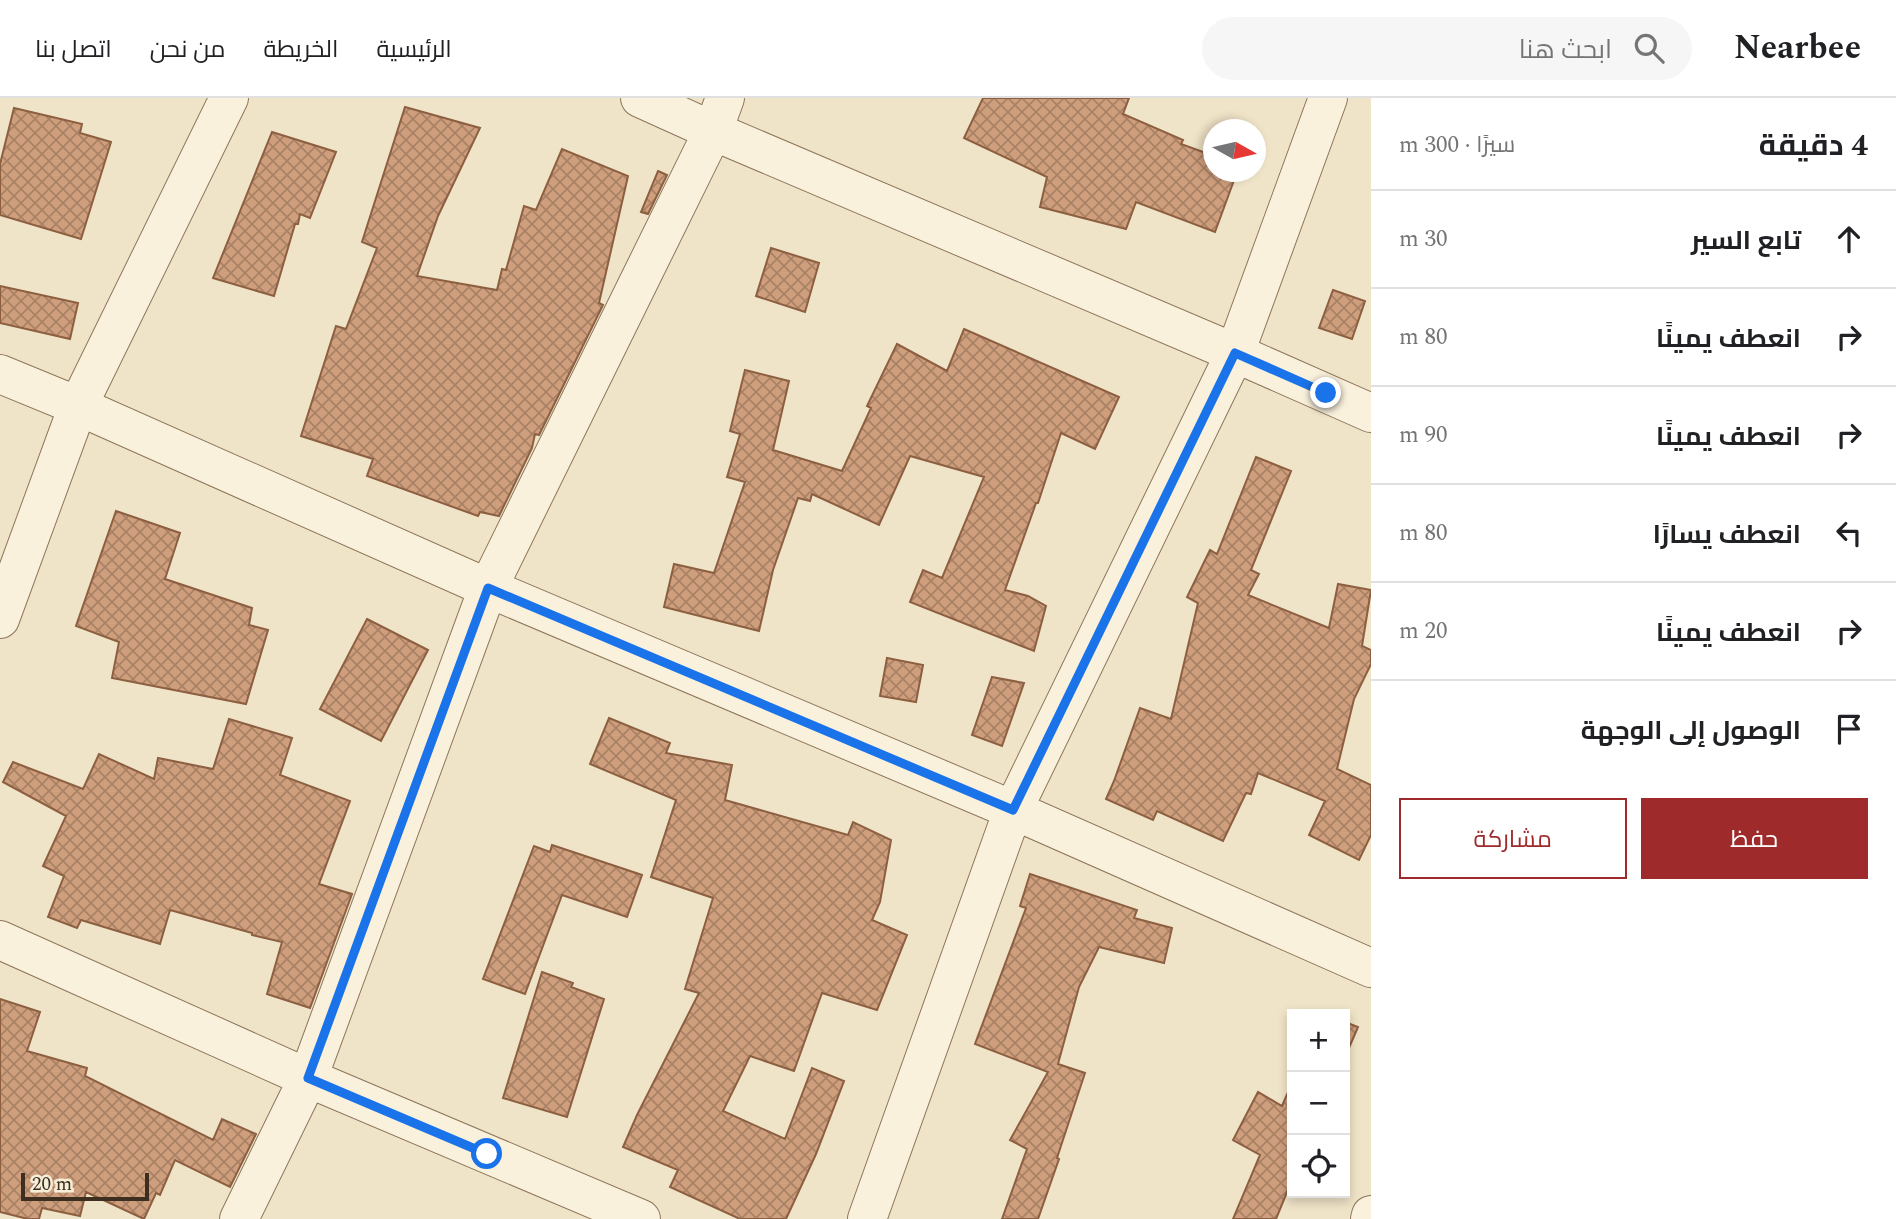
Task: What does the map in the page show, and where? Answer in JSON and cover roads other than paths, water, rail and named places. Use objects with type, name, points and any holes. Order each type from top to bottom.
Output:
[{"type":"street","points":[[0,619],[78,406],[229,98]]},
{"type":"street","points":[[639,98],[719,114],[1235,353],[1371,413]]},
{"type":"street","points":[[866,1219],[1013,810],[1235,353],[1328,98]]},
{"type":"street","points":[[239,1219],[308,1078],[488,588],[719,114]]},
{"type":"street","points":[[0,374],[488,588],[1013,810],[1371,968]]},
{"type":"street","points":[[0,940],[308,1078],[641,1219]]}]
